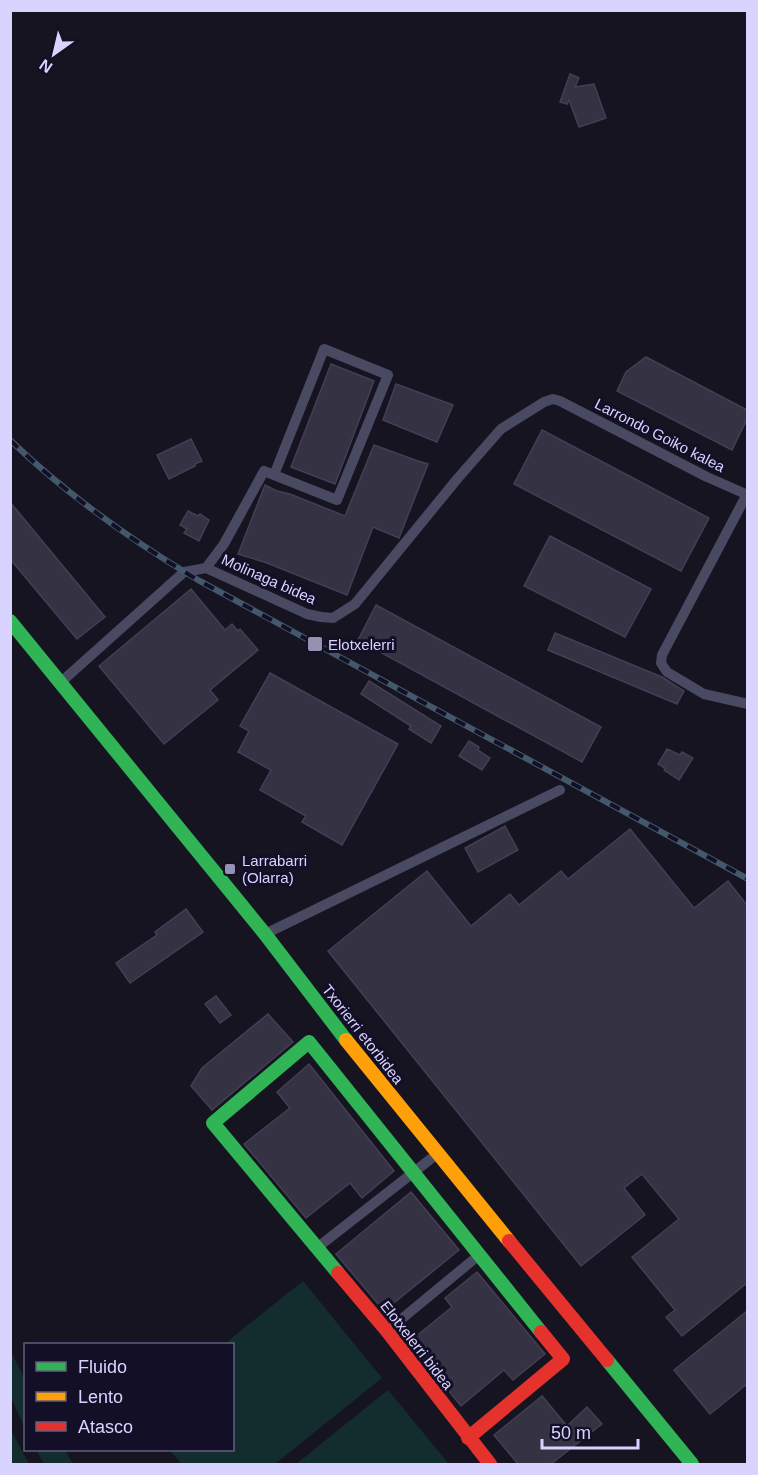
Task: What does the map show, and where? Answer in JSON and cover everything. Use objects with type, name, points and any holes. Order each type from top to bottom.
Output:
[{"type":"street","points":[[206,568],[224,544],[264,471],[274,475],[337,500],[388,375],[324,349],[274,475]]},
{"type":"street","name":"Molinaga bidea","points":[[60,683],[184,572],[206,568],[307,614],[333,618],[355,604],[501,429],[544,402],[552,399],[560,401]]},
{"type":"street","name":"Larrondo Goiko kalea","points":[[560,401],[707,477],[747,495]]},
{"type":"street","points":[[747,495],[662,655],[661,663],[667,672],[704,693],[747,704]]},
{"type":"street","name":"Txorierri etorbidea","points":[[10,621],[265,934],[362,1062],[692,1464]]},
{"type":"street","points":[[265,934],[560,790]]},
{"type":"street","name":"Elotxelerri bidea","points":[[414,1173],[309,1042],[213,1123],[387,1331],[490,1464]]},
{"type":"street","points":[[318,1247],[437,1154]]},
{"type":"street","points":[[414,1173],[564,1359],[468,1438]]},
{"type":"street","points":[[387,1331],[479,1255]]},
{"type":"green space","points":[[303,1281],[382,1378],[275,1464],[182,1464],[170,1451],[234,1451],[234,1343],[225,1343]]},
{"type":"green space","points":[[11,1355],[24,1377],[24,1426],[11,1398]]},
{"type":"green space","points":[[388,1390],[449,1464],[296,1464]]},
{"type":"green space","points":[[11,1430],[29,1464],[11,1464]]},
{"type":"green space","points":[[37,1451],[66,1451],[73,1464],[44,1464]]},
{"type":"building","points":[[570,74],[579,78],[575,87],[594,84],[606,118],[579,127],[569,100],[567,104],[560,102]]},
{"type":"building","points":[[646,357],[747,410],[747,419],[732,450],[617,391],[626,372]]},
{"type":"building","points":[[331,364],[374,381],[335,484],[291,467]]},
{"type":"building","points":[[396,384],[453,405],[437,442],[383,420]]},
{"type":"building","points":[[542,430],[709,518],[681,571],[514,484]]},
{"type":"building","points":[[191,439],[202,461],[169,479],[157,455]]},
{"type":"building","points":[[374,445],[428,464],[399,538],[373,527],[347,595],[238,554],[265,485],[345,516]]},
{"type":"building","points":[[10,502],[105,617],[77,639],[10,559]]},
{"type":"building","points":[[188,511],[198,516],[200,514],[209,520],[199,541],[184,533],[187,529],[180,525]]},
{"type":"building","points":[[550,536],[651,589],[625,637],[524,586]]},
{"type":"building","points":[[191,589],[225,630],[232,624],[238,631],[240,629],[258,650],[210,690],[218,700],[164,744],[99,666]]},
{"type":"building","points":[[376,605],[601,727],[582,762],[358,640]]},
{"type":"building","points":[[555,633],[662,677],[684,691],[677,704],[548,650]]},
{"type":"building","points":[[270,673],[398,744],[342,845],[302,822],[306,816],[260,790],[271,770],[238,752],[249,731],[240,726]]},
{"type":"building","points":[[369,681],[441,726],[431,743],[409,729],[411,726],[361,694]]},
{"type":"building","points":[[469,741],[490,758],[482,770],[459,756]]},
{"type":"building","points":[[667,749],[680,755],[682,752],[693,758],[679,780],[658,764]]},
{"type":"building","points":[[505,826],[518,850],[478,872],[465,848]]},
{"type":"building","points":[[630,829],[694,908],[728,881],[747,905],[747,1283],[682,1336],[666,1317],[675,1310],[632,1257],[679,1219],[642,1174],[624,1188],[645,1215],[581,1266],[328,951],[427,871],[471,926],[510,894],[519,905],[561,871],[568,879]]},
{"type":"building","points":[[186,909],[203,932],[130,983],[116,963],[157,935],[155,932]]},
{"type":"building","points":[[216,996],[231,1015],[220,1023],[205,1004]]},
{"type":"building","points":[[268,1014],[293,1042],[212,1110],[191,1086],[202,1068]]},
{"type":"building","points":[[309,1064],[394,1171],[362,1198],[350,1183],[306,1218],[244,1144],[290,1108],[277,1092]]},
{"type":"building","points":[[411,1192],[459,1250],[384,1311],[336,1254]]},
{"type":"building","points":[[477,1272],[545,1354],[513,1380],[504,1370],[461,1406],[409,1342],[452,1307],[445,1298]]},
{"type":"building","points":[[747,1311],[747,1384],[710,1414],[674,1370]]},
{"type":"building","points":[[542,1396],[567,1426],[587,1407],[602,1424],[551,1464],[518,1464],[494,1435]]},
{"type":"railway","points":[[10,440],[100,516],[198,580],[748,879]]},
{"type":"traffic: fast","points":[[10,621],[265,934],[346,1040]]},
{"type":"traffic: fast","points":[[338,1273],[213,1123],[309,1042],[541,1332]]},
{"type":"traffic: fast","points":[[607,1360],[692,1464]]},
{"type":"traffic: slow","points":[[346,1040],[509,1241]]},
{"type":"traffic: jam","points":[[509,1241],[607,1360]]},
{"type":"traffic: jam","points":[[338,1273],[387,1331],[490,1464]]},
{"type":"traffic: jam","points":[[468,1438],[563,1359],[541,1332]]},
{"type":"place","name":"Elotxelerri","points":[[315,644]]},
{"type":"place","name":"Larrabarri (Olarra)","points":[[230,869]]}]
